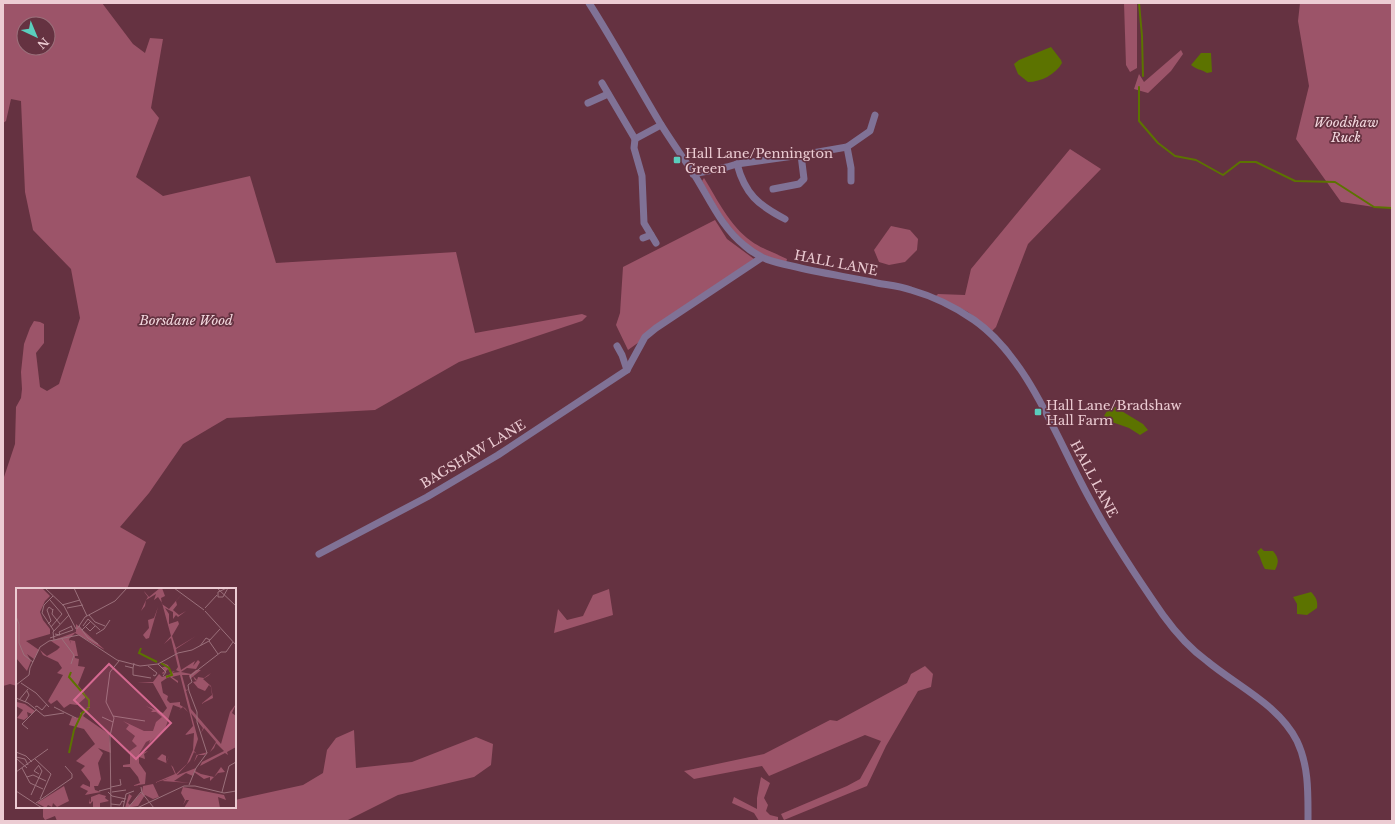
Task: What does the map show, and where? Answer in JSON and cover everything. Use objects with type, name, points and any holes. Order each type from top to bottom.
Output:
[{"type":"street","name":"HALL LANE","points":[[589,3],[661,125],[694,174],[709,201],[731,233],[745,247],[761,258],[812,272],[910,289],[962,313],[988,331],[1032,386],[1091,502],[1132,570],[1178,634],[1208,663],[1265,703],[1290,730],[1298,743],[1306,774],[1308,821]]},
{"type":"street","points":[[602,83],[634,139],[634,148],[642,176],[644,223],[656,243]]},
{"type":"street","points":[[588,103],[608,94]]},
{"type":"street","points":[[694,174],[737,164],[802,155],[846,146],[870,131],[876,115]]},
{"type":"street","points":[[634,139],[661,125]]},
{"type":"street","points":[[846,146],[851,168],[851,181]]},
{"type":"street","points":[[773,188],[799,184],[804,179],[802,155]]},
{"type":"street","points":[[737,164],[741,178],[750,195],[766,209],[785,219]]},
{"type":"street","points":[[643,238],[651,235]]},
{"type":"street","points":[[629,367],[645,337],[656,328],[761,258]]},
{"type":"street","points":[[617,346],[629,367]]},
{"type":"street","name":"BAGSHAW LANE","points":[[319,554],[426,497],[498,454],[629,367]]},
{"type":"green space","name":"Borsdane Wood","points":[[3,3],[102,3],[133,44],[145,53],[150,38],[163,39],[151,108],[159,118],[136,177],[163,196],[250,176],[276,263],[456,252],[475,333],[582,314],[587,316],[582,321],[459,362],[375,410],[227,418],[183,444],[149,493],[120,527],[146,542],[127,588],[16,588],[16,686],[10,684],[3,686],[3,480],[15,444],[16,407],[21,398],[21,372],[24,344],[34,321],[44,324],[44,343],[36,353],[40,387],[47,391],[59,384],[80,318],[71,269],[33,230],[25,192],[21,101],[11,99],[6,121],[3,123]]},
{"type":"green space","points":[[1124,3],[1137,3],[1137,68],[1130,72],[1126,65]]},
{"type":"green space","name":"Woodshaw Ruck","points":[[1300,3],[1392,3],[1392,207],[1374,207],[1341,202],[1296,139],[1309,86],[1298,21]]},
{"type":"green space","points":[[1181,50],[1183,54],[1171,71],[1148,93],[1134,89],[1139,74],[1144,82]]},
{"type":"green space","points":[[1070,149],[1101,169],[1028,244],[996,327],[992,331],[968,312],[936,296],[938,294],[965,295],[971,269]]},
{"type":"green space","points":[[704,178],[724,212],[743,235],[764,249],[787,259],[786,263],[766,256],[755,250],[738,236],[724,218],[713,200],[702,181]]},
{"type":"green space","points":[[715,220],[727,239],[754,259],[628,350],[616,325],[620,313],[623,267]]},
{"type":"green space","points":[[891,226],[910,230],[918,239],[917,250],[905,262],[889,265],[879,262],[874,250]]},
{"type":"green space","points":[[609,589],[613,615],[554,633],[558,609],[567,620],[583,616],[593,595]]},
{"type":"green space","points":[[925,666],[933,674],[931,687],[918,691],[886,746],[867,786],[784,820],[781,814],[860,779],[881,741],[865,735],[769,776],[762,766],[694,779],[684,771],[764,754],[830,720],[837,721],[907,683],[911,674]]},
{"type":"green space","points":[[354,730],[356,768],[412,762],[476,737],[493,744],[491,765],[474,777],[398,795],[346,821],[57,821],[55,816],[45,820],[43,817],[43,808],[236,808],[236,800],[303,785],[323,773],[327,750],[336,738]]},
{"type":"green space","points":[[761,777],[770,783],[764,798],[768,805],[766,811],[770,815],[778,817],[778,821],[759,821],[754,813],[732,803],[734,797],[757,809],[757,798]]},
{"type":"shaded area","points":[[1051,47],[1062,63],[1056,71],[1048,77],[1033,82],[1028,82],[1018,74],[1014,64],[1019,60]]},
{"type":"shaded area","points":[[1201,53],[1211,53],[1212,72],[1207,73],[1191,65]]},
{"type":"shaded area","points":[[1110,406],[1115,407],[1143,424],[1148,430],[1140,435],[1129,428],[1109,421],[1104,416]]},
{"type":"shaded area","points":[[1261,548],[1264,551],[1273,551],[1275,553],[1278,560],[1275,570],[1265,569],[1257,552]]},
{"type":"shaded area","points":[[1311,592],[1316,599],[1317,608],[1307,615],[1297,614],[1297,604],[1293,597]]},
{"type":"waterway","points":[[1139,3],[1143,76]]},
{"type":"waterway","points":[[1139,87],[1139,121],[1158,143],[1175,156],[1196,160],[1223,175],[1240,162],[1256,162],[1295,181],[1335,182],[1374,207],[1392,208]]},
{"type":"place","name":"Hall Lane/Pennington Green","points":[[677,160]]},
{"type":"place","name":"Hall Lane/Bradshaw Hall Farm","points":[[1038,412]]}]
